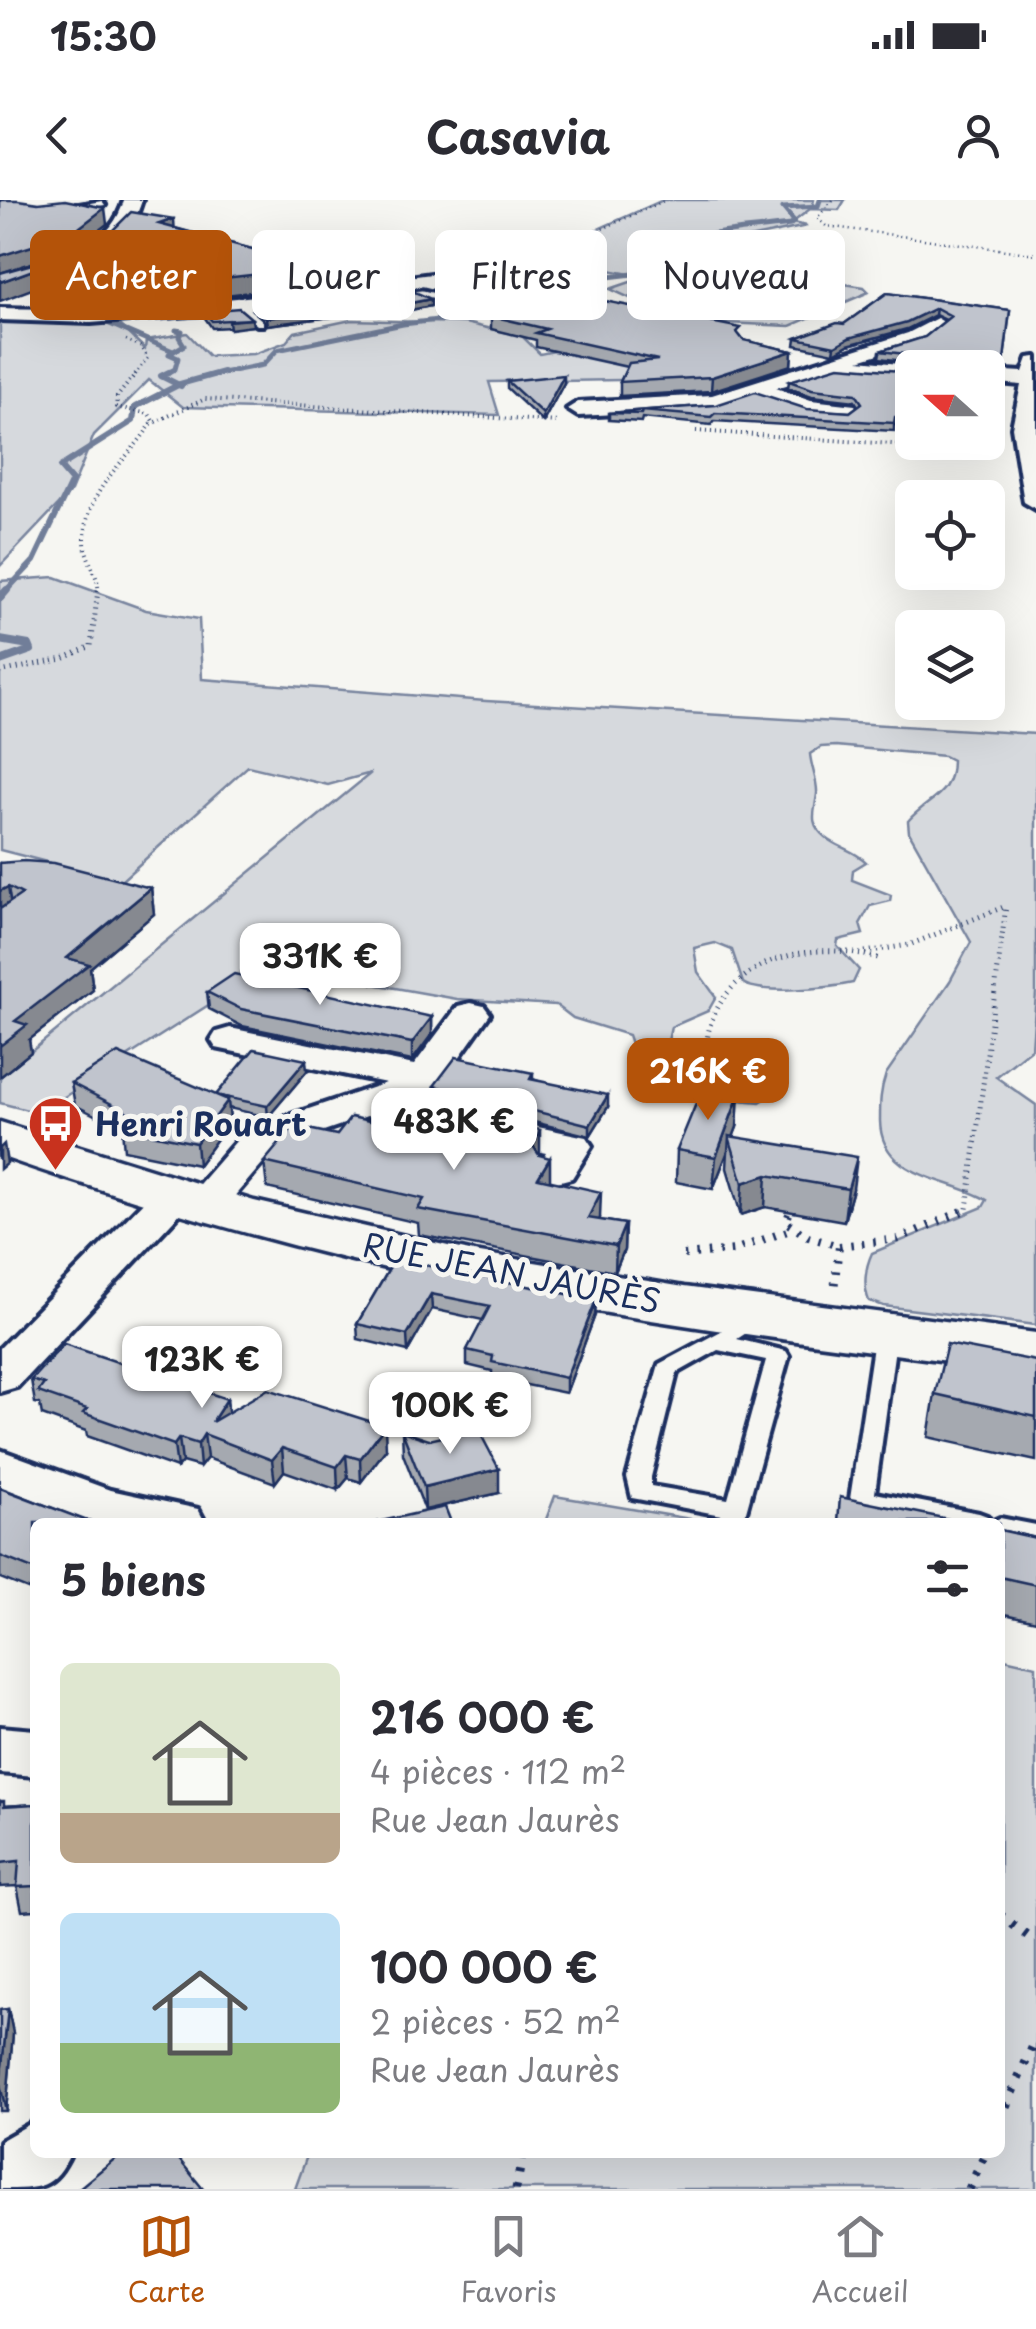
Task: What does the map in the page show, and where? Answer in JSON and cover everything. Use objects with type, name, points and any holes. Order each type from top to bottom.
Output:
[{"type":"street","points":[[1,281],[67,262],[104,244],[130,219],[133,200]]},
{"type":"street","points":[[232,306],[252,305]]},
{"type":"street","points":[[0,314],[30,315]]},
{"type":"street","points":[[577,409],[694,405],[756,389],[816,367],[838,364],[856,353],[915,337],[937,324]]},
{"type":"street","points":[[785,353],[895,370]]},
{"type":"street","points":[[1005,374],[1034,371],[1023,427],[1034,494]]},
{"type":"street","points":[[756,389],[808,406],[846,410]]},
{"type":"street","points":[[0,1376],[190,1199],[253,1148],[269,1136],[420,1085],[472,1014]]},
{"type":"street","points":[[230,1040],[425,1079]]},
{"type":"street","points":[[366,1104],[570,1146],[557,1169]]},
{"type":"street","name":"RUE JEAN JAURÈS","points":[[0,1138],[190,1199],[475,1270],[739,1329],[830,1326],[1036,1353]]},
{"type":"street","points":[[0,1468],[102,1506],[160,1518]]},
{"type":"street","points":[[0,1750],[30,1753]]},
{"type":"street","points":[[0,2182],[30,2158]]},
{"type":"lane","points":[[52,206],[133,200]]},
{"type":"lane","points":[[68,220],[98,209],[102,203]]},
{"type":"lane","points":[[238,305],[260,323]]},
{"type":"lane","points":[[739,1329],[778,1356],[737,1509],[640,1492],[638,1477],[667,1369],[739,1329]]},
{"type":"lane","points":[[886,1333],[862,1499],[959,1518]]},
{"type":"lane","points":[[1005,1528],[1036,1534]]},
{"type":"path","points":[[600,230],[666,200]]},
{"type":"path","points":[[833,200],[817,218],[826,226],[1036,254]]},
{"type":"path","points":[[0,672],[63,659],[91,646],[99,584],[88,570],[82,539],[108,474],[150,428],[152,416],[118,408],[117,396],[134,379],[148,354],[92,324],[91,320]]},
{"type":"path","points":[[712,1099],[708,1038],[718,1006],[734,986],[776,957],[909,946],[1006,906],[967,1208],[898,1239],[867,1246],[838,1246],[793,1229],[786,1222],[789,1214]]},
{"type":"path","points":[[864,952],[878,958]]},
{"type":"path","points":[[684,1255],[734,1250],[793,1229]]},
{"type":"path","points":[[830,1326],[838,1246]]},
{"type":"path","points":[[1005,1919],[1036,1942]]},
{"type":"path","points":[[1005,2109],[1036,2039]]},
{"type":"path","points":[[516,2189],[522,2158]]},
{"type":"path","points":[[969,2189],[983,2158]]},
{"type":"shaded area","points":[[663,200],[814,200],[812,208],[820,200],[845,200],[839,210],[810,209],[792,223],[807,226],[788,230],[627,230],[627,273],[607,270],[607,230],[596,230]]},
{"type":"shaded area","points":[[627,283],[627,297],[610,289]]},
{"type":"shaded area","points":[[845,284],[864,287],[869,292],[845,302]]},
{"type":"shaded area","points":[[0,317],[115,320],[145,349],[146,340],[187,333],[209,356],[254,354],[286,342],[295,332],[351,320],[465,323],[522,336],[540,354],[589,344],[684,379],[489,382],[499,415],[183,407],[149,380],[94,435],[71,491],[0,566]]},
{"type":"shaded area","points":[[678,320],[804,320],[790,326]]},
{"type":"shaded area","points":[[55,577],[146,610],[199,619],[202,679],[486,701],[1036,734],[1036,993],[1032,1048],[996,1077],[1036,1105],[1036,1325],[884,1306],[869,1301],[866,1289],[872,1253],[983,1207],[987,1200],[904,1165],[883,1140],[880,1121],[886,1074],[950,981],[971,942],[909,832],[908,821],[948,782],[952,760],[944,756],[836,746],[821,747],[810,754],[817,789],[816,827],[830,841],[866,862],[853,870],[852,880],[891,895],[890,901],[870,906],[860,924],[863,934],[838,940],[837,946],[859,970],[853,983],[796,989],[752,987],[743,983],[732,950],[715,943],[694,948],[698,972],[716,997],[708,1011],[671,1027],[668,1041],[657,1055],[679,1066],[695,1068],[732,1055],[764,1069],[773,1079],[773,1094],[760,1102],[668,1094],[638,1064],[628,1035],[573,1018],[556,1005],[457,999],[373,984],[304,957],[298,948],[39,1113],[0,1103],[0,1077],[371,773],[328,785],[248,766],[121,881],[0,850],[0,581]]},
{"type":"shaded area","points":[[555,1496],[684,1518],[547,1518]]},
{"type":"shaded area","points":[[1005,1659],[1036,1666],[1036,2189],[295,2189],[306,2158],[1005,2158]]},
{"type":"building","points":[[0,200],[65,200],[105,208],[76,230],[30,230],[30,247],[0,256]]},
{"type":"building","points":[[131,212],[174,219],[159,224],[181,230],[113,230]]},
{"type":"building","points":[[232,244],[252,249],[252,275],[232,277]]},
{"type":"building","points":[[30,265],[30,271],[0,282],[0,273]]},
{"type":"building","points":[[415,292],[431,299],[415,302]]},
{"type":"building","points":[[887,293],[1010,310],[1005,352],[880,351],[925,337],[951,316],[936,308],[835,346],[796,338],[844,324]]},
{"type":"building","points":[[607,301],[627,305],[627,320],[701,320],[741,328],[737,332],[743,340],[792,351],[712,377],[620,382],[629,363],[658,360],[536,333],[547,329],[508,320],[607,320]]},
{"type":"building","points":[[239,308],[252,319],[232,320],[232,309]]},
{"type":"building","points":[[839,366],[895,371],[894,423],[715,413],[711,417],[642,411],[609,413],[716,405],[755,392],[807,409],[850,412],[862,403],[856,394],[812,389],[789,381]]},
{"type":"building","points":[[564,375],[543,414],[507,381]]},
{"type":"building","points":[[0,863],[54,863],[151,888],[67,958],[89,964],[15,1021],[27,1025],[0,1046],[0,909],[22,894],[8,887],[0,891]]},
{"type":"building","points":[[234,974],[432,1017],[412,1043],[241,1009],[207,992]]},
{"type":"building","points":[[254,1049],[306,1060],[267,1106],[216,1095]]},
{"type":"building","points":[[118,1053],[228,1100],[196,1143],[122,1128],[133,1115],[71,1083]]},
{"type":"building","points":[[456,1057],[533,1073],[530,1079],[608,1095],[590,1125],[434,1086]]},
{"type":"building","points":[[702,1089],[739,1095],[716,1157],[677,1150]]},
{"type":"building","points":[[465,1115],[540,1130],[533,1146],[539,1155],[550,1158],[538,1178],[601,1192],[588,1218],[625,1224],[616,1246],[418,1209],[424,1199],[264,1162],[294,1126],[337,1135],[351,1117],[448,1138]]},
{"type":"building","points":[[729,1136],[857,1157],[848,1189],[767,1175],[743,1183]]},
{"type":"building","points":[[395,1259],[596,1300],[566,1378],[492,1362],[493,1356],[467,1350],[490,1306],[431,1294],[407,1335],[357,1324]]},
{"type":"building","points":[[64,1344],[227,1399],[212,1422],[268,1389],[385,1426],[360,1459],[346,1455],[337,1467],[282,1448],[272,1460],[204,1434],[198,1444],[179,1438],[174,1445],[83,1413],[87,1409],[38,1392],[44,1384],[31,1380]]},
{"type":"building","points":[[947,1344],[1036,1361],[1036,1417],[935,1394]]},
{"type":"building","points":[[478,1429],[499,1469],[424,1487],[402,1431],[429,1440]]},
{"type":"building","points":[[0,1488],[79,1518],[30,1518],[30,1568],[0,1556]]},
{"type":"building","points":[[840,1497],[943,1518],[838,1518]]},
{"type":"building","points":[[445,1507],[449,1518],[395,1518]]},
{"type":"building","points":[[1005,1531],[1036,1538],[1036,1585],[1005,1578]]},
{"type":"building","points":[[0,1801],[4,1801],[4,1806],[30,1804],[30,1886],[17,1887],[19,1861],[0,1863]]},
{"type":"building","points":[[8,2009],[0,2084],[0,2010]]},
{"type":"building","points":[[116,2158],[178,2158],[203,2189],[78,2189]]},
{"type":"waterway","points":[[213,375],[263,365],[277,350],[403,324],[481,315],[590,279],[642,273],[682,242],[790,225],[794,221],[783,208],[818,206],[820,200]]},
{"type":"waterway","points":[[105,322],[173,351]]},
{"type":"waterway","points":[[164,375],[175,369],[178,358],[169,354],[184,345],[179,337],[182,331],[176,330]]},
{"type":"waterway","points":[[169,372],[161,376],[179,385]]},
{"type":"waterway","points":[[213,375],[223,372]]},
{"type":"waterway","points":[[179,385],[213,375]]},
{"type":"waterway","points":[[5,592],[34,561],[72,481],[60,467],[133,421],[135,407],[179,385]]},
{"type":"waterway","points":[[0,598],[7,590]]},
{"type":"waterway","points":[[0,640],[29,645],[31,650],[0,661]]},
{"type":"place","name":"Henri Rouart","points":[[56,1172]]}]
